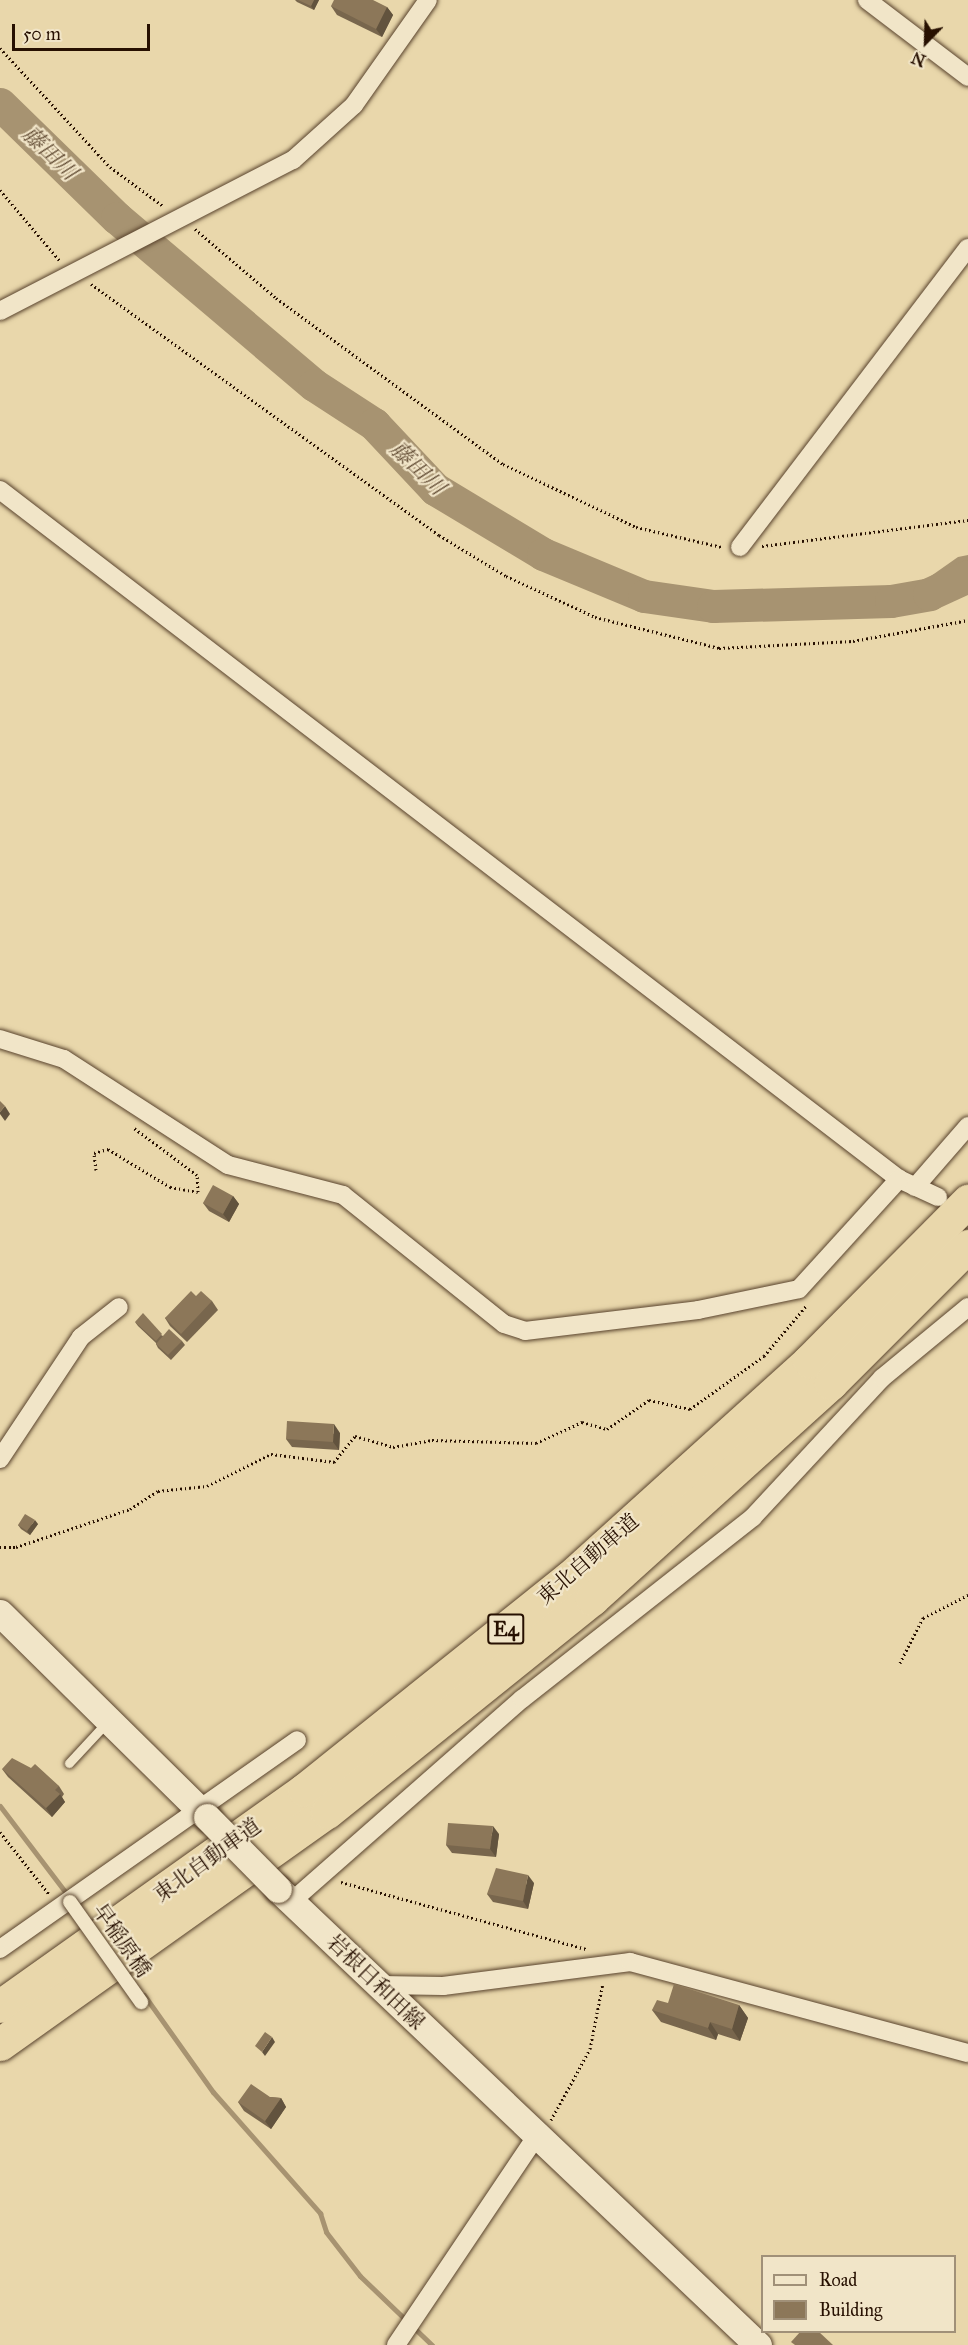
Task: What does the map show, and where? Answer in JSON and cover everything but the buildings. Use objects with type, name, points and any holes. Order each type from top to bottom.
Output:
[{"type":"highway","name":"東北自動車道","points":[[0,2006],[304,1790],[569,1578],[809,1361],[953,1199]]},
{"type":"highway","name":"東北自動車道","points":[[0,2044],[327,1812],[592,1599],[831,1383],[968,1246]]},
{"type":"main road","name":"岩根日和田線","points":[[0,1612],[285,1895],[536,2137],[758,2345]]},
{"type":"street","points":[[0,311],[275,172],[314,144],[354,105],[428,0]]},
{"type":"street","points":[[867,0],[968,77]]},
{"type":"street","points":[[740,547],[968,248]]},
{"type":"street","points":[[0,490],[898,1179],[953,1199]]},
{"type":"street","points":[[0,1039],[63,1059],[228,1165],[343,1195],[504,1324],[525,1331],[698,1310],[799,1289],[898,1179]]},
{"type":"street","points":[[915,1187],[968,1126]]},
{"type":"street","points":[[0,1459],[81,1337],[119,1307]]},
{"type":"street","points":[[285,1895],[540,1684],[753,1517],[882,1378],[968,1307]]},
{"type":"street","points":[[0,1949],[202,1811],[297,1740]]},
{"type":"street","name":"早稲原橋","points":[[64,1904],[141,2002]]},
{"type":"street","points":[[380,1985],[443,1986],[630,1962],[968,2053]]},
{"type":"street","points":[[396,2345],[536,2137]]},
{"type":"lane","points":[[69,1763],[109,1720]]},
{"type":"path","points":[[0,48],[110,167],[276,298],[503,464],[636,527],[691,542],[740,547],[804,545],[968,520]]},
{"type":"path","points":[[0,190],[76,273],[112,294],[258,408],[440,535],[506,576],[595,617],[719,648],[853,641],[968,620]]},
{"type":"path","points":[[96,1170],[94,1154],[108,1149],[170,1187],[198,1192],[196,1175],[128,1124]]},
{"type":"path","points":[[0,1547],[16,1547],[130,1509],[159,1491],[207,1486],[272,1454],[334,1462],[355,1436],[393,1447],[432,1440],[536,1443],[582,1422],[607,1429],[649,1400],[690,1409],[764,1356],[810,1302]]},
{"type":"path","points":[[900,1663],[923,1618],[968,1595]]},
{"type":"path","points":[[0,1832],[64,1904]]},
{"type":"shaded area","points":[[968,555],[968,588],[894,602],[958,557]]},
{"type":"waterway","name":"藤田川","points":[[0,104],[117,218],[314,385],[374,424],[435,489],[543,554],[644,596],[713,606],[891,601],[929,594],[968,576]]},
{"type":"waterway","points":[[0,1806],[69,1897]]},
{"type":"waterway","points":[[144,1995],[213,2092],[320,2213],[326,2232],[360,2276],[432,2345]]}]
